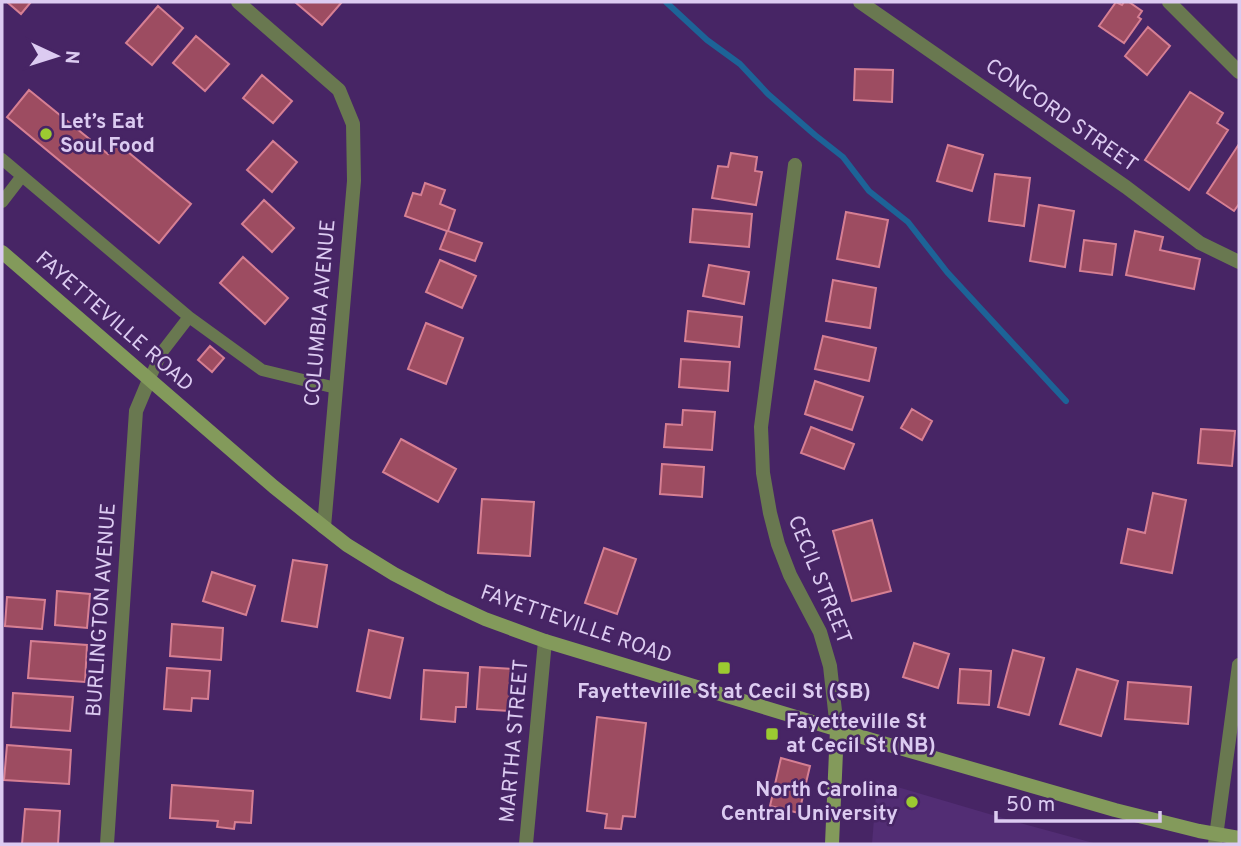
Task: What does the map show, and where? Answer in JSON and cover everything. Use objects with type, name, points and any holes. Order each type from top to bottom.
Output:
[{"type":"main road","name":"FAYETTEVILLE ROAD","points":[[2,252],[324,527],[347,545],[394,574],[442,599],[485,619],[545,641],[837,729],[1216,839],[1239,838]]},
{"type":"main road","name":"CECIL STREET","points":[[832,844],[837,729]]},
{"type":"street","name":"COLUMBIA AVENUE","points":[[238,2],[339,90],[353,124],[354,181],[324,527]]},
{"type":"street","name":"CONCORD STREET","points":[[860,2],[1126,187],[1200,243],[1238,260]]},
{"type":"street","points":[[1169,2],[1239,72]]},
{"type":"street","name":"CECIL STREET","points":[[795,165],[761,427],[763,473],[778,544],[790,575],[820,632],[830,666],[837,729]]},
{"type":"street","name":"BURLINGTON AVENUE","points":[[107,844],[136,411],[149,380]]},
{"type":"street","name":"MARTHA STREET","points":[[526,844],[545,641]]},
{"type":"street","points":[[1216,839],[1239,666]]},
{"type":"lane","points":[[2,159],[189,317],[262,370],[336,388]]},
{"type":"lane","points":[[2,202],[22,176]]},
{"type":"lane","points":[[149,380],[162,352],[189,317]]},
{"type":"shaded area","name":"North Carolina Central University","points":[[877,781],[1020,823],[1097,844],[872,844]]},
{"type":"building","points":[[7,2],[31,2],[21,14]]},
{"type":"building","points":[[295,2],[342,2],[322,25]]},
{"type":"building","points":[[1116,2],[1122,5],[1129,2],[1142,11],[1138,17],[1141,19],[1124,43],[1099,26]]},
{"type":"building","points":[[158,6],[183,28],[152,65],[126,43]]},
{"type":"building","points":[[1148,27],[1170,46],[1147,75],[1125,56]]},
{"type":"building","points":[[196,36],[229,64],[205,91],[173,63]]},
{"type":"building","points":[[855,69],[893,70],[892,102],[854,100]]},
{"type":"building","points":[[262,75],[292,101],[273,123],[243,98]]},
{"type":"building","points":[[29,90],[108,154],[117,143],[191,204],[159,243],[7,117]]},
{"type":"building","points":[[1190,92],[1223,113],[1217,123],[1228,130],[1189,190],[1145,160]]},
{"type":"building","points":[[273,141],[297,162],[272,192],[247,170]]},
{"type":"building","points":[[1239,144],[1239,204],[1234,211],[1207,193]]},
{"type":"building","points":[[948,145],[983,155],[972,191],[937,181]]},
{"type":"building","points":[[731,153],[757,157],[755,171],[762,172],[756,205],[712,198],[718,166],[728,167]]},
{"type":"building","points":[[995,174],[1030,178],[1024,226],[989,221]]},
{"type":"building","points":[[425,183],[445,190],[440,204],[455,210],[448,231],[482,243],[475,261],[440,249],[447,231],[405,216],[413,193],[421,195]]},
{"type":"building","points":[[264,200],[294,228],[272,252],[242,224]]},
{"type":"building","points":[[1039,205],[1074,211],[1065,267],[1030,261]]},
{"type":"building","points":[[693,209],[752,214],[749,247],[690,242]]},
{"type":"building","points":[[846,212],[888,220],[879,267],[837,259]]},
{"type":"building","points":[[1135,231],[1163,237],[1160,250],[1200,259],[1194,289],[1126,275]]},
{"type":"building","points":[[1084,240],[1116,244],[1112,275],[1080,271]]},
{"type":"building","points":[[243,257],[288,298],[265,324],[220,283]]},
{"type":"building","points":[[440,260],[476,276],[462,308],[426,292]]},
{"type":"building","points":[[709,265],[749,272],[744,304],[703,296]]},
{"type":"building","points":[[833,280],[876,288],[870,328],[826,321]]},
{"type":"building","points":[[688,311],[742,317],[739,347],[685,341]]},
{"type":"building","points":[[426,323],[463,338],[446,384],[408,369]]},
{"type":"building","points":[[823,336],[876,348],[869,381],[815,369]]},
{"type":"building","points":[[210,346],[224,358],[212,372],[198,360]]},
{"type":"building","points":[[681,359],[730,362],[728,391],[679,387]]},
{"type":"building","points":[[815,381],[863,397],[852,430],[805,414]]},
{"type":"building","points":[[912,409],[932,421],[922,440],[901,428]]},
{"type":"building","points":[[683,410],[715,412],[712,450],[664,447],[666,424],[682,425]]},
{"type":"building","points":[[811,427],[854,444],[844,469],[801,453]]},
{"type":"building","points":[[1201,429],[1235,431],[1232,466],[1198,463]]},
{"type":"building","points":[[401,439],[456,469],[438,502],[383,472]]},
{"type":"building","points":[[662,464],[704,467],[702,497],[660,494]]},
{"type":"building","points":[[1153,493],[1186,500],[1172,573],[1121,563],[1128,529],[1145,533]]},
{"type":"building","points":[[482,499],[534,502],[530,556],[478,553]]},
{"type":"building","points":[[872,520],[891,591],[852,601],[833,531]]},
{"type":"building","points":[[604,548],[636,559],[617,614],[585,603]]},
{"type":"building","points":[[293,560],[327,565],[317,627],[282,621]]},
{"type":"building","points":[[212,572],[255,586],[246,615],[203,601]]},
{"type":"building","points":[[57,591],[90,594],[87,628],[55,625]]},
{"type":"building","points":[[7,597],[45,600],[42,629],[5,626]]},
{"type":"building","points":[[172,624],[223,628],[221,660],[170,656]]},
{"type":"building","points":[[369,630],[403,638],[390,698],[357,691]]},
{"type":"building","points":[[31,641],[87,645],[85,682],[28,678]]},
{"type":"building","points":[[914,643],[949,654],[938,688],[903,677]]},
{"type":"building","points":[[1013,650],[1044,658],[1029,715],[998,707]]},
{"type":"building","points":[[480,667],[514,669],[511,711],[477,709]]},
{"type":"building","points":[[167,668],[210,671],[208,699],[192,698],[191,711],[164,709]]},
{"type":"building","points":[[960,669],[991,671],[989,705],[958,703]]},
{"type":"building","points":[[1077,669],[1118,681],[1101,736],[1060,724]]},
{"type":"building","points":[[424,670],[468,673],[466,707],[456,707],[455,722],[421,719]]},
{"type":"building","points":[[1128,682],[1191,687],[1188,724],[1125,719]]},
{"type":"building","points":[[13,693],[73,697],[70,731],[11,727]]},
{"type":"building","points":[[597,717],[646,723],[635,817],[623,816],[621,829],[605,828],[607,814],[587,811]]},
{"type":"building","points":[[7,745],[71,750],[69,784],[4,780]]},
{"type":"building","points":[[781,758],[810,766],[799,813],[770,806]]},
{"type":"building","points":[[172,785],[253,791],[251,823],[235,822],[234,829],[217,827],[218,821],[170,818]]},
{"type":"building","points":[[25,809],[60,811],[58,844],[22,844]]},
{"type":"waterway","points":[[666,2],[707,40],[740,64],[768,94],[843,157],[869,191],[908,222],[947,272],[1066,401]]},
{"type":"place","name":"Let’s Eat Soul Food","points":[[46,134]]},
{"type":"place","name":"Fayetteville St at Cecil St (SB)","points":[[724,668]]},
{"type":"place","name":"Fayetteville St at Cecil St (NB)","points":[[772,734]]},
{"type":"place","name":"North Carolina Central University","points":[[912,802]]}]
